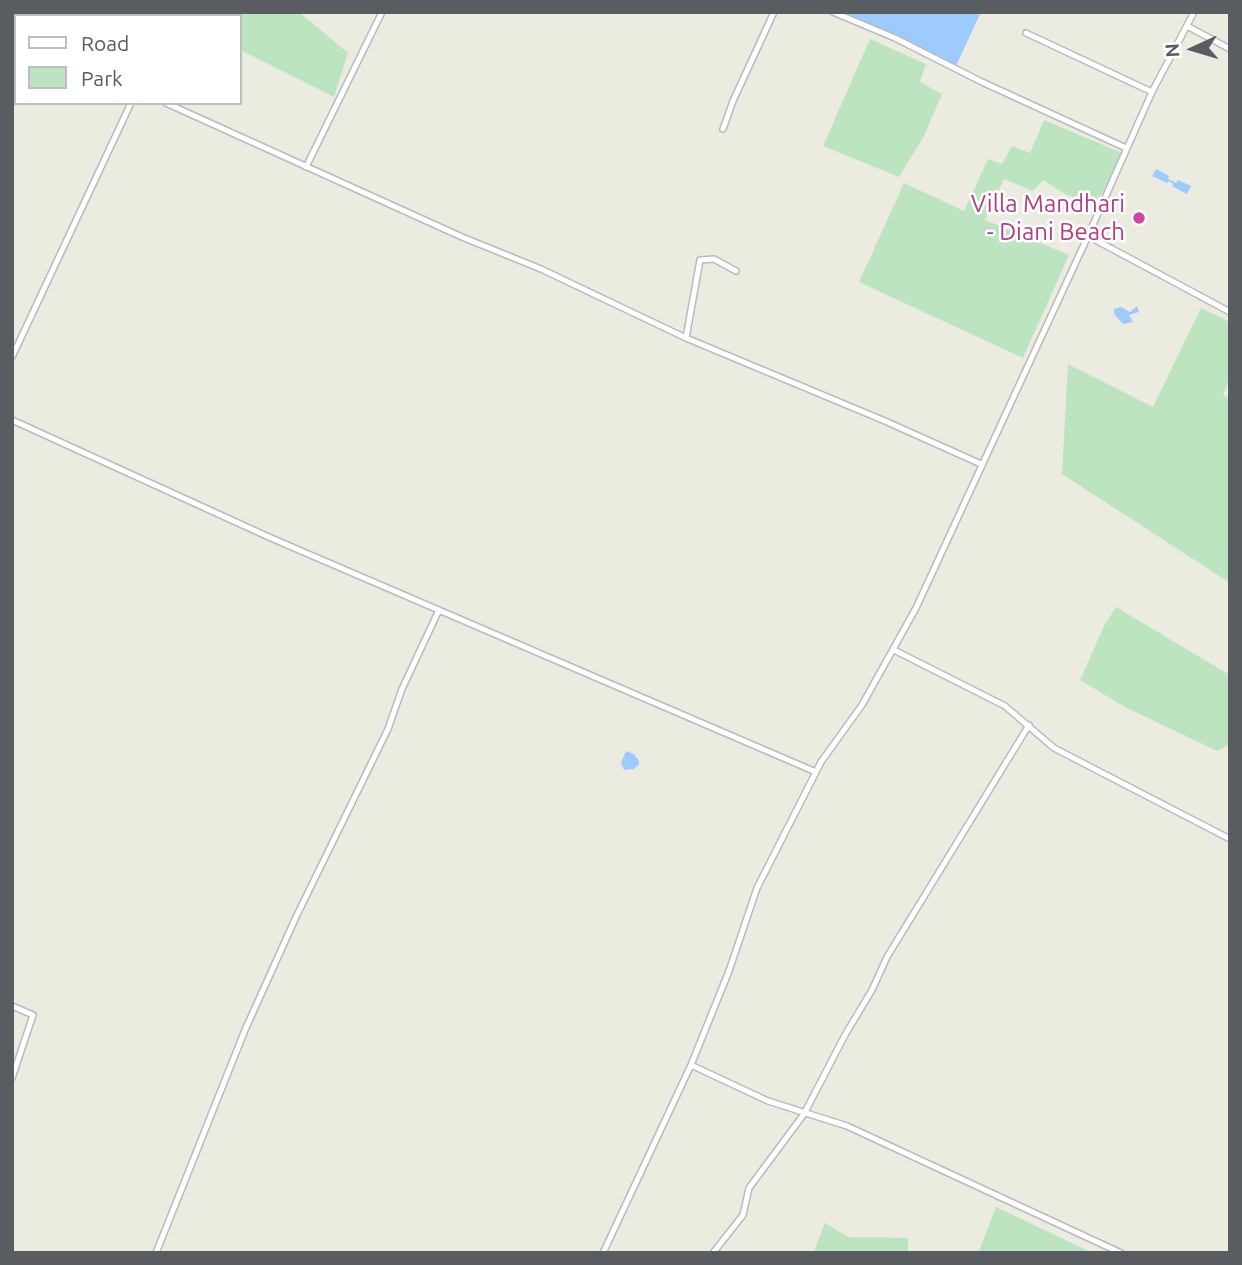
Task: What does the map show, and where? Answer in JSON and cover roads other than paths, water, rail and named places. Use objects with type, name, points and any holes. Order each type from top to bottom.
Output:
[{"type":"street","points":[[306,167],[382,12]]},
{"type":"street","points":[[723,130],[733,101],[774,12]]},
{"type":"street","points":[[833,12],[895,38],[982,82],[1126,148]]},
{"type":"street","points":[[603,1253],[691,1065],[729,971],[757,888],[816,772],[862,705],[916,608],[1152,92],[1194,12]]},
{"type":"street","points":[[1187,26],[1230,49]]},
{"type":"street","points":[[1027,33],[1152,92]]},
{"type":"street","points":[[12,357],[130,105]]},
{"type":"street","points":[[170,105],[462,237],[541,269],[686,338],[981,464]]},
{"type":"street","points":[[1088,236],[1230,312]]},
{"type":"street","points":[[686,338],[700,260],[714,259],[736,271]]},
{"type":"street","points":[[12,420],[271,538],[816,772]]},
{"type":"street","points":[[156,1253],[244,1030],[388,729],[402,689],[439,610]]},
{"type":"street","points":[[894,650],[1005,706],[1054,748],[1230,839]]},
{"type":"street","points":[[713,1253],[743,1215],[749,1188],[804,1114],[872,990],[887,957],[1029,725]]},
{"type":"street","points":[[12,1006],[33,1015],[12,1078]]},
{"type":"street","points":[[691,1065],[768,1101],[847,1126],[1121,1253]]},
{"type":"water","points":[[841,12],[981,12],[956,66]]},
{"type":"water","points":[[1156,169],[1176,183],[1178,180],[1191,186],[1187,194],[1172,186],[1169,181],[1167,183],[1152,176]]},
{"type":"water","points":[[1137,306],[1139,312],[1129,315],[1133,322],[1123,324],[1114,314],[1114,309],[1121,307],[1130,312]]},
{"type":"water","points":[[626,751],[634,754],[639,761],[634,769],[624,770],[621,763]]},
{"type":"place","name":"Villa Mandhari - Diani Beach","points":[[1139,218]]}]
